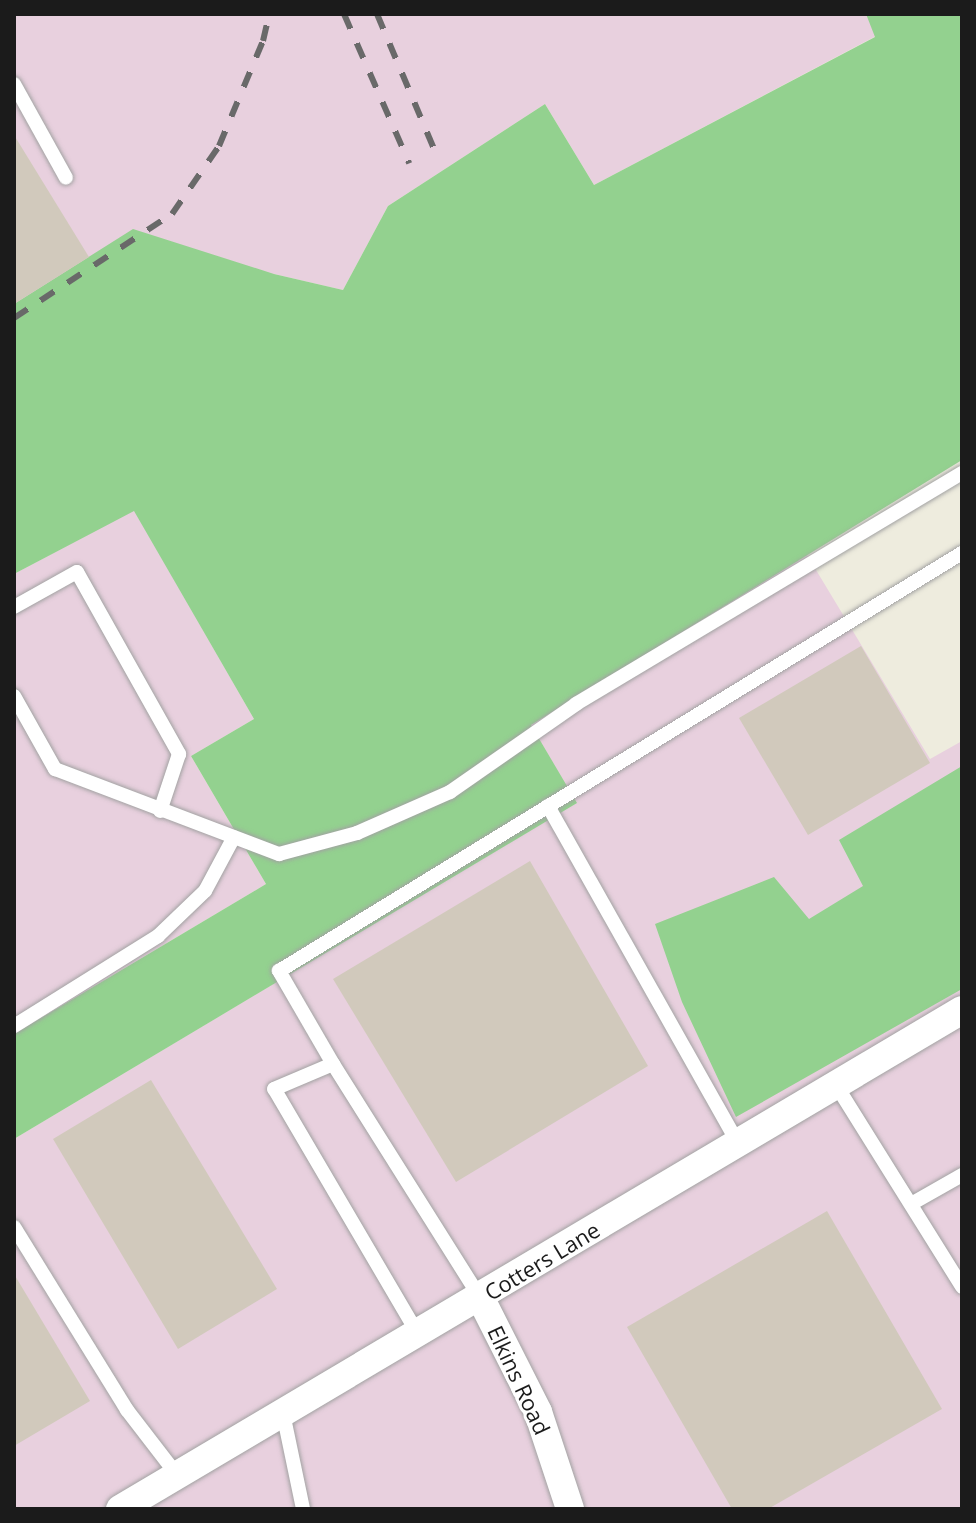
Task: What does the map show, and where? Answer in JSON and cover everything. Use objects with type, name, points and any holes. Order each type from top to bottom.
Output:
[{"type":"street","name":"Cotters Lane","points":[[120,1509],[962,1010]]},
{"type":"street","name":"Elkins Road","points":[[480,1297],[538,1412],[570,1509]]},
{"type":"lane","points":[[14,84],[66,178]]},
{"type":"lane","points":[[14,696],[55,769],[279,854],[357,833],[450,792],[576,704],[962,473]]},
{"type":"lane","points":[[480,1297],[333,1064],[279,971],[962,553]]},
{"type":"lane","points":[[14,607],[77,572],[179,754],[160,811]]},
{"type":"lane","points":[[548,806],[738,1143]]},
{"type":"lane","points":[[14,1026],[158,936],[205,891],[234,837]]},
{"type":"lane","points":[[333,1064],[274,1089],[418,1334]]},
{"type":"lane","points":[[836,1085],[962,1287]]},
{"type":"lane","points":[[911,1204],[962,1175]]},
{"type":"lane","points":[[14,1227],[127,1410],[177,1475]]},
{"type":"lane","points":[[283,1413],[303,1509]]},
{"type":"shaded area","points":[[14,14],[866,14],[876,36],[594,185],[545,104],[388,206],[343,290],[274,274],[14,304]]},
{"type":"shaded area","points":[[134,510],[254,719],[191,756],[266,884],[14,1034],[14,574]]},
{"type":"shaded area","points":[[807,555],[930,759],[962,741],[962,1509],[14,1509],[14,1139],[576,803],[531,725]]},
{"type":"green space","points":[[866,14],[962,14],[962,460],[531,725],[577,803],[14,1139],[14,1034],[266,884],[191,756],[254,719],[134,511],[14,574],[14,304],[133,229],[274,274],[343,290],[388,206],[545,104],[594,185],[875,37]]},
{"type":"green space","points":[[962,766],[962,989],[736,1117],[682,1002],[655,924],[774,877],[809,919],[863,886],[839,840]]},
{"type":"building","points":[[14,135],[89,257],[14,304]]},
{"type":"building","points":[[861,646],[930,763],[808,835],[739,718]]},
{"type":"building","points":[[530,861],[648,1066],[456,1182],[333,979]]},
{"type":"building","points":[[151,1080],[277,1289],[178,1349],[53,1139]]},
{"type":"building","points":[[827,1211],[942,1409],[768,1509],[732,1509],[627,1327]]},
{"type":"building","points":[[14,1274],[90,1401],[14,1446]]},
{"type":"railway","points":[[14,318],[172,214],[219,146],[263,41],[269,14]]},
{"type":"railway","points":[[344,14],[409,163]]},
{"type":"railway","points":[[377,14],[435,151]]}]
